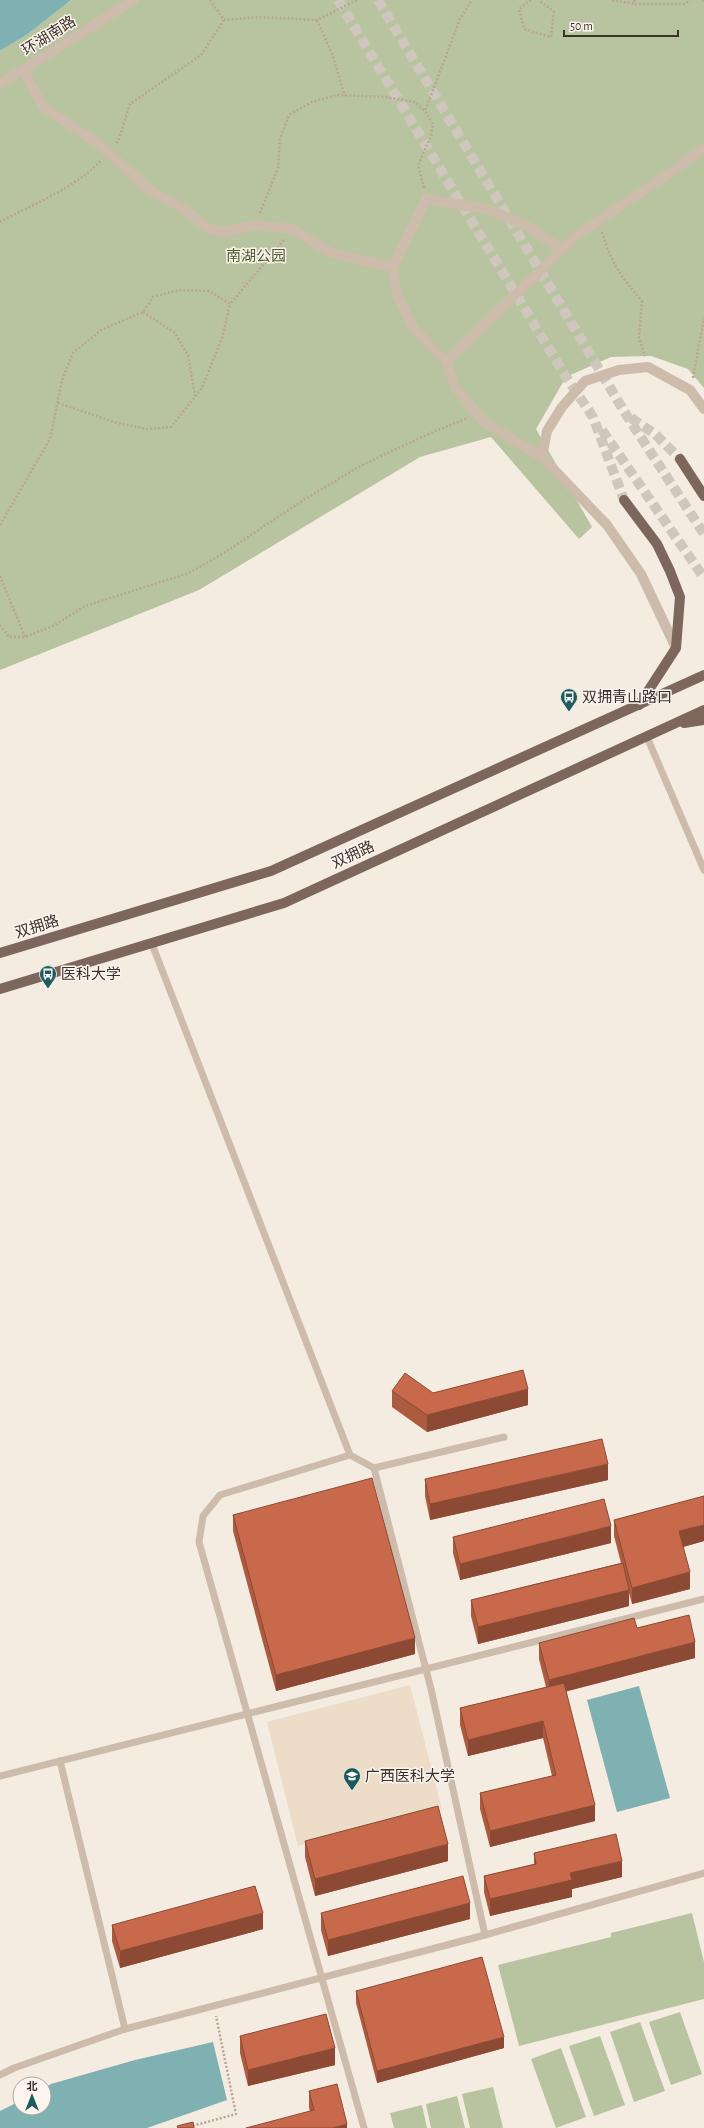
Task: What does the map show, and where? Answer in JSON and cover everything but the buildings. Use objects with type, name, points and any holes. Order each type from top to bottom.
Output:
[{"type":"main road","points":[[680,459],[704,496]]},
{"type":"main road","points":[[624,500],[657,544],[680,597],[676,648],[638,706]]},
{"type":"main road","name":"双拥路","points":[[0,954],[271,871],[704,675]]},
{"type":"main road","name":"双拥路","points":[[0,989],[284,903],[704,710]]},
{"type":"main road","points":[[676,724],[704,720]]},
{"type":"street","name":"环湖南路","points":[[0,84],[134,0]]},
{"type":"street","points":[[24,70],[42,107],[99,144],[148,190],[184,210],[209,230],[224,232],[256,225],[293,229],[331,253],[393,267]]},
{"type":"street","points":[[446,362],[576,234],[704,148]]},
{"type":"street","points":[[561,250],[529,227],[487,210],[426,199],[393,267],[397,295],[414,329],[446,362],[456,388],[484,422],[542,457],[607,525],[636,568],[676,648]]},
{"type":"street","points":[[542,457],[547,431],[562,407],[585,381],[619,370],[648,367],[690,390],[704,409]]},
{"type":"lane","points":[[647,737],[704,870]]},
{"type":"lane","points":[[152,944],[350,1455],[374,1468],[504,1437]]},
{"type":"lane","points":[[350,1455],[220,1495],[203,1516],[199,1542],[364,2128]]},
{"type":"lane","points":[[374,1468],[426,1669],[485,1935]]},
{"type":"lane","points":[[0,1776],[704,1599]]},
{"type":"lane","points":[[60,1761],[125,2029]]},
{"type":"lane","points":[[0,2075],[14,2068],[125,2029],[485,1935],[704,1873]]},
{"type":"path","points":[[210,0],[224,20]]},
{"type":"path","points":[[224,20],[258,18],[317,20],[357,0]]},
{"type":"path","points":[[425,111],[460,19],[472,0]]},
{"type":"path","points":[[531,0],[519,9],[524,29],[551,37],[554,12],[539,0]]},
{"type":"path","points":[[612,0],[635,4],[684,4],[690,0]]},
{"type":"path","points":[[634,0],[635,4]]},
{"type":"path","points":[[0,222],[70,184],[95,167],[119,139],[130,104],[201,56],[224,20]]},
{"type":"path","points":[[317,20],[332,54],[345,96]]},
{"type":"path","points":[[256,225],[278,168],[280,138],[289,116],[312,102],[337,95],[386,97],[415,102],[425,111],[433,124],[431,136],[418,165],[426,199]]},
{"type":"path","points":[[598,220],[608,252],[617,272],[642,301],[639,338],[648,367]]},
{"type":"path","points":[[58,403],[117,423],[148,429],[171,427],[202,388],[222,338],[230,304],[293,229]]},
{"type":"path","points":[[0,525],[50,439],[62,380],[73,353],[101,330],[144,312],[153,297],[179,290],[208,291],[230,304]]},
{"type":"path","points":[[144,312],[174,332],[188,355],[195,397]]},
{"type":"path","points":[[690,390],[704,318]]},
{"type":"path","points":[[0,625],[9,637],[25,637],[53,626],[85,606],[189,573],[224,553],[302,501],[360,466],[435,431],[478,415]]},
{"type":"path","points":[[0,576],[25,637]]},
{"type":"path","points":[[185,2128],[236,2114],[214,2006]]},
{"type":"green space","name":"南湖公园","points":[[71,0],[704,0],[704,388],[688,369],[651,356],[611,357],[566,377],[536,429],[592,527],[579,539],[491,437],[420,457],[199,590],[0,670],[0,51],[28,34]]},
{"type":"green space","points":[[692,1913],[704,1962],[704,1999],[519,2046],[498,1965],[611,1937],[611,1933]]},
{"type":"green space","points":[[680,2012],[702,2074],[671,2085],[649,2022]]},
{"type":"green space","points":[[640,2022],[665,2091],[634,2102],[610,2032]]},
{"type":"green space","points":[[600,2036],[625,2105],[594,2116],[569,2046]]},
{"type":"green space","points":[[561,2048],[586,2117],[556,2128],[531,2059]]},
{"type":"green space","points":[[493,2087],[503,2128],[470,2128],[462,2094]]},
{"type":"green space","points":[[457,2096],[465,2128],[431,2128],[426,2104]]},
{"type":"green space","points":[[422,2105],[427,2128],[394,2128],[390,2113]]},
{"type":"shaded area","points":[[410,1685],[442,1809],[298,1846],[267,1722]]},
{"type":"water","points":[[0,0],[71,0],[28,34],[0,51]]},
{"type":"water","points":[[639,1686],[670,1798],[617,1812],[587,1700]]},
{"type":"water","points":[[213,2042],[227,2100],[147,2128],[0,2128],[0,2111],[12,2105],[12,2116],[52,2116],[52,2084],[135,2060]]},
{"type":"tunnel","points":[[338,0],[566,377],[593,417],[624,500]]},
{"type":"tunnel","points":[[378,0],[627,416],[704,534]]},
{"type":"tunnel","points":[[631,418],[655,434],[680,459]]},
{"type":"tunnel","points":[[602,430],[704,578]]},
{"type":"place","name":"双拥青山路口","points":[[569,712]]},
{"type":"place","name":"医科大学","points":[[48,989]]},
{"type":"place","name":"广西医科大学","points":[[352,1791]]}]
